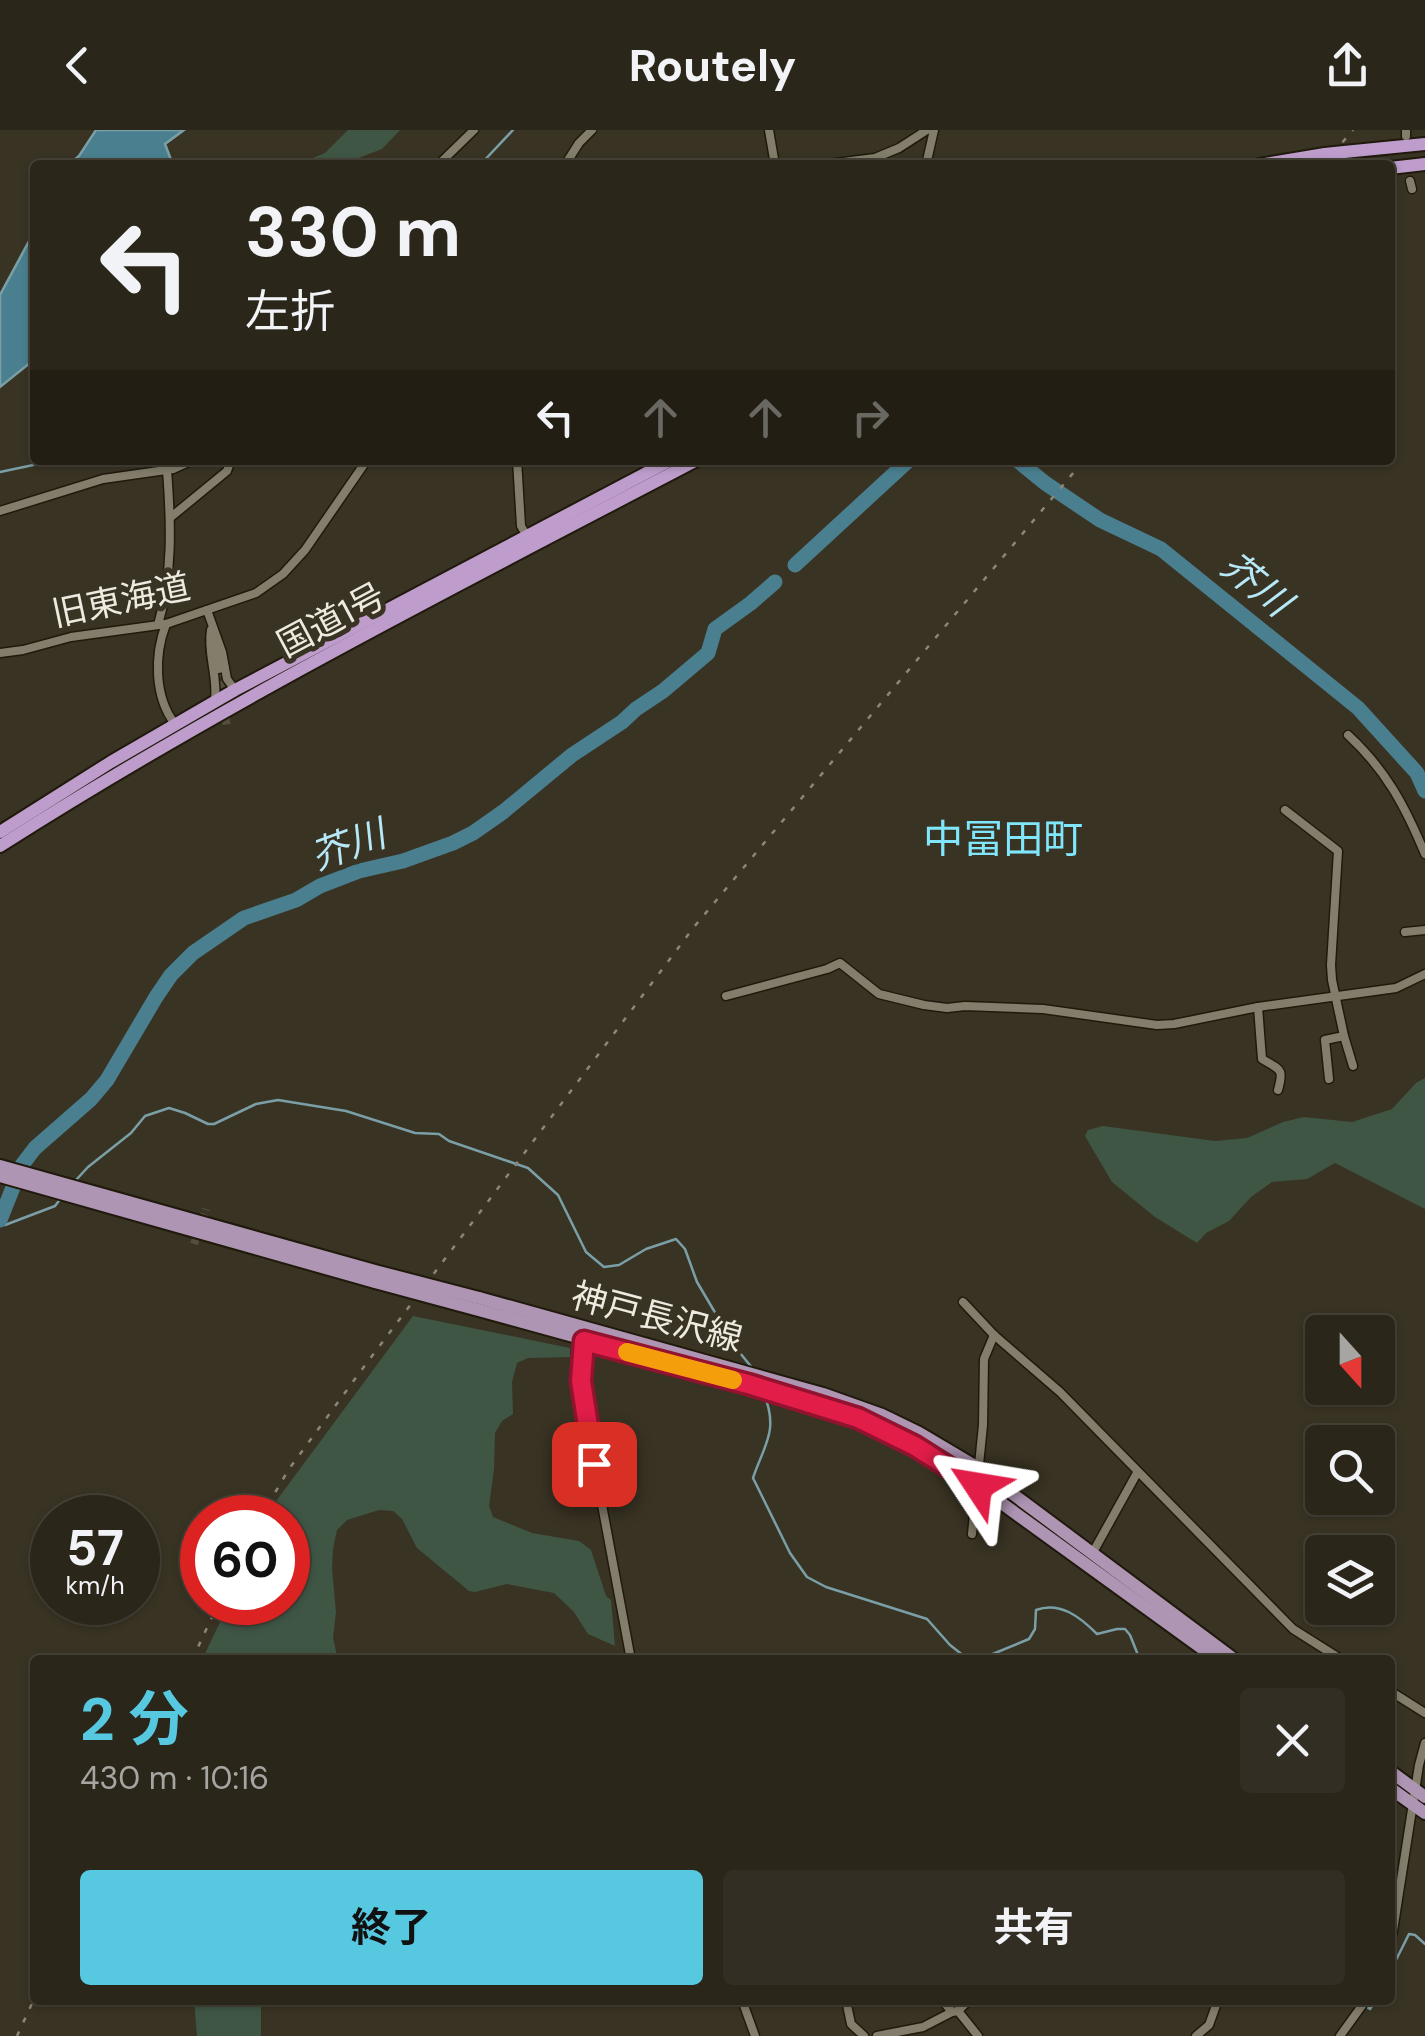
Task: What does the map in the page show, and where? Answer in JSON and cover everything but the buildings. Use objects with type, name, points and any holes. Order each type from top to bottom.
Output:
[{"type":"highway","points":[[1289,160],[1425,144]]},
{"type":"highway","points":[[1395,167],[1425,164]]},
{"type":"highway","name":"国道1号","points":[[0,832],[235,690],[661,465]]},
{"type":"highway","name":"国道1号","points":[[0,846],[92,787],[267,688],[688,465]]},
{"type":"main road","name":"神戸長沢線","points":[[0,1166],[90,1198]]},
{"type":"main road","name":"神戸長沢線","points":[[0,1179],[90,1198],[477,1304],[707,1373],[882,1415],[978,1468],[1228,1655]]},
{"type":"main road","name":"神戸長沢線","points":[[586,1335],[700,1360],[826,1400],[915,1446],[978,1486],[1211,1655]]},
{"type":"main road","points":[[1395,1776],[1419,1801]]},
{"type":"main road","points":[[1395,1790],[1419,1801]]},
{"type":"street","points":[[443,160],[474,130]]},
{"type":"street","points":[[568,160],[592,130]]},
{"type":"street","points":[[770,130],[774,160]]},
{"type":"street","points":[[863,160],[899,148],[930,130]]},
{"type":"street","points":[[927,160],[930,130]]},
{"type":"street","points":[[0,511],[103,479],[179,465]]},
{"type":"street","points":[[170,517],[227,471],[229,465]]},
{"type":"street","name":"旧東海道","points":[[0,653],[71,637],[162,625],[256,593],[283,574],[305,550],[363,465]]},
{"type":"street","points":[[517,465],[521,526],[527,536]]},
{"type":"street","points":[[167,470],[170,571],[158,664],[164,702],[175,724]]},
{"type":"street","points":[[208,610],[227,679],[235,690]]},
{"type":"street","points":[[212,625],[218,669]]},
{"type":"street","points":[[212,625],[209,643],[216,688],[214,702]]},
{"type":"street","points":[[1348,735],[1388,778],[1425,854]]},
{"type":"street","points":[[1285,810],[1338,852],[1331,966],[1353,1066]]},
{"type":"street","points":[[1405,932],[1425,930]]},
{"type":"street","points":[[726,996],[840,963],[880,994],[947,1008],[1043,1009],[1174,1024],[1258,1007],[1396,988],[1425,974]]},
{"type":"street","points":[[1258,1007],[1262,1059],[1280,1069],[1278,1090]]},
{"type":"street","points":[[1329,1079],[1325,1040],[1344,1036]]},
{"type":"street","points":[[964,1302],[994,1335],[1060,1392],[1293,1629],[1334,1655]]},
{"type":"street","points":[[586,1335],[583,1404],[629,1655]]},
{"type":"street","points":[[972,1534],[983,1425],[984,1358],[994,1335]]},
{"type":"street","points":[[1092,1554],[1137,1473]]},
{"type":"street","points":[[1395,1694],[1425,1714]]},
{"type":"street","points":[[1395,1887],[1419,1801],[1425,1743]]},
{"type":"street","points":[[744,2005],[755,2036]]},
{"type":"street","points":[[847,2005],[851,2024],[864,2036]]},
{"type":"street","points":[[948,2005],[978,2036]]},
{"type":"street","points":[[877,2036],[923,2026],[963,2005]]},
{"type":"street","points":[[1196,2036],[1210,2025],[1216,2005]]},
{"type":"street","points":[[1340,2036],[1363,2005]]},
{"type":"green space","points":[[348,130],[400,130],[382,149],[353,160],[308,160],[325,153]]},
{"type":"green space","points":[[1425,1078],[1425,1209],[1335,1163],[1307,1179],[1272,1182],[1229,1221],[1206,1233],[1197,1243],[1155,1217],[1112,1182],[1085,1136],[1088,1130],[1103,1126],[1215,1141],[1247,1138],[1304,1117],[1352,1122],[1392,1109]]},
{"type":"green space","points":[[413,1316],[570,1348],[570,1357],[528,1358],[517,1363],[512,1382],[513,1414],[502,1421],[495,1433],[489,1506],[493,1517],[532,1533],[579,1541],[591,1550],[606,1596],[611,1600],[615,1646],[588,1634],[574,1612],[554,1593],[507,1584],[469,1591],[417,1548],[402,1519],[393,1511],[379,1510],[347,1520],[337,1530],[332,1569],[337,1655],[204,1655],[219,1625],[310,1625],[310,1495],[281,1495]]},
{"type":"green space","points":[[194,2005],[261,2005],[261,2036],[197,2036]]},
{"type":"water","points":[[96,130],[184,130],[165,144],[171,160],[74,160]]},
{"type":"water","points":[[30,239],[30,363],[0,387],[0,295]]},
{"type":"waterway","points":[[485,160],[513,130]]},
{"type":"waterway","points":[[0,472],[33,465]]},
{"type":"waterway","name":"芥川","points":[[795,565],[904,465]]},
{"type":"waterway","name":"芥川","points":[[1023,465],[1100,520],[1161,549],[1358,708],[1417,773],[1425,791]]},
{"type":"waterway","name":"芥川","points":[[0,1220],[22,1165],[107,1080],[156,997],[193,953],[244,918],[296,900],[359,871],[403,861],[473,833],[572,755],[663,691],[708,653],[715,629],[775,582]]},
{"type":"waterway","points":[[76,1180],[145,1116],[169,1108],[214,1124],[256,1104],[278,1100],[346,1111],[415,1133],[439,1134],[528,1168],[558,1195],[586,1252],[604,1267],[619,1265],[646,1249],[676,1239],[685,1249],[697,1282],[736,1348],[753,1369]]},
{"type":"waterway","points":[[0,1223],[5,1225],[55,1206],[61,1198]]},
{"type":"waterway","points":[[764,1394],[770,1428],[753,1478],[790,1553],[807,1577],[826,1587],[927,1619],[963,1655]]},
{"type":"waterway","points":[[990,1655],[1029,1639],[1035,1629],[1036,1610],[1045,1608],[1061,1609],[1097,1634],[1125,1629],[1138,1655]]},
{"type":"waterway","points":[[1395,1962],[1409,1934],[1425,1944]]},
{"type":"waterway","points":[[1364,2005],[1370,2009],[1373,2005]]},
{"type":"tunnel","points":[[219,669],[227,728]]},
{"type":"tunnel","points":[[194,1244],[206,1209]]},
{"type":"railway","points":[[1327,160],[1353,130]]},
{"type":"railway","points":[[274,1495],[366,1364],[694,927],[1080,465]]},
{"type":"railway","points":[[194,1655],[208,1625]]},
{"type":"railway","points":[[17,2036],[31,2005]]},
{"type":"slow traffic","points":[[627,1352],[733,1380]]},
{"type":"district","name":"中冨田町","points":[[1003,839]]},
{"type":"route","points":[[594,1464],[581,1381],[584,1341],[858,1418],[915,1446],[978,1486]]}]
